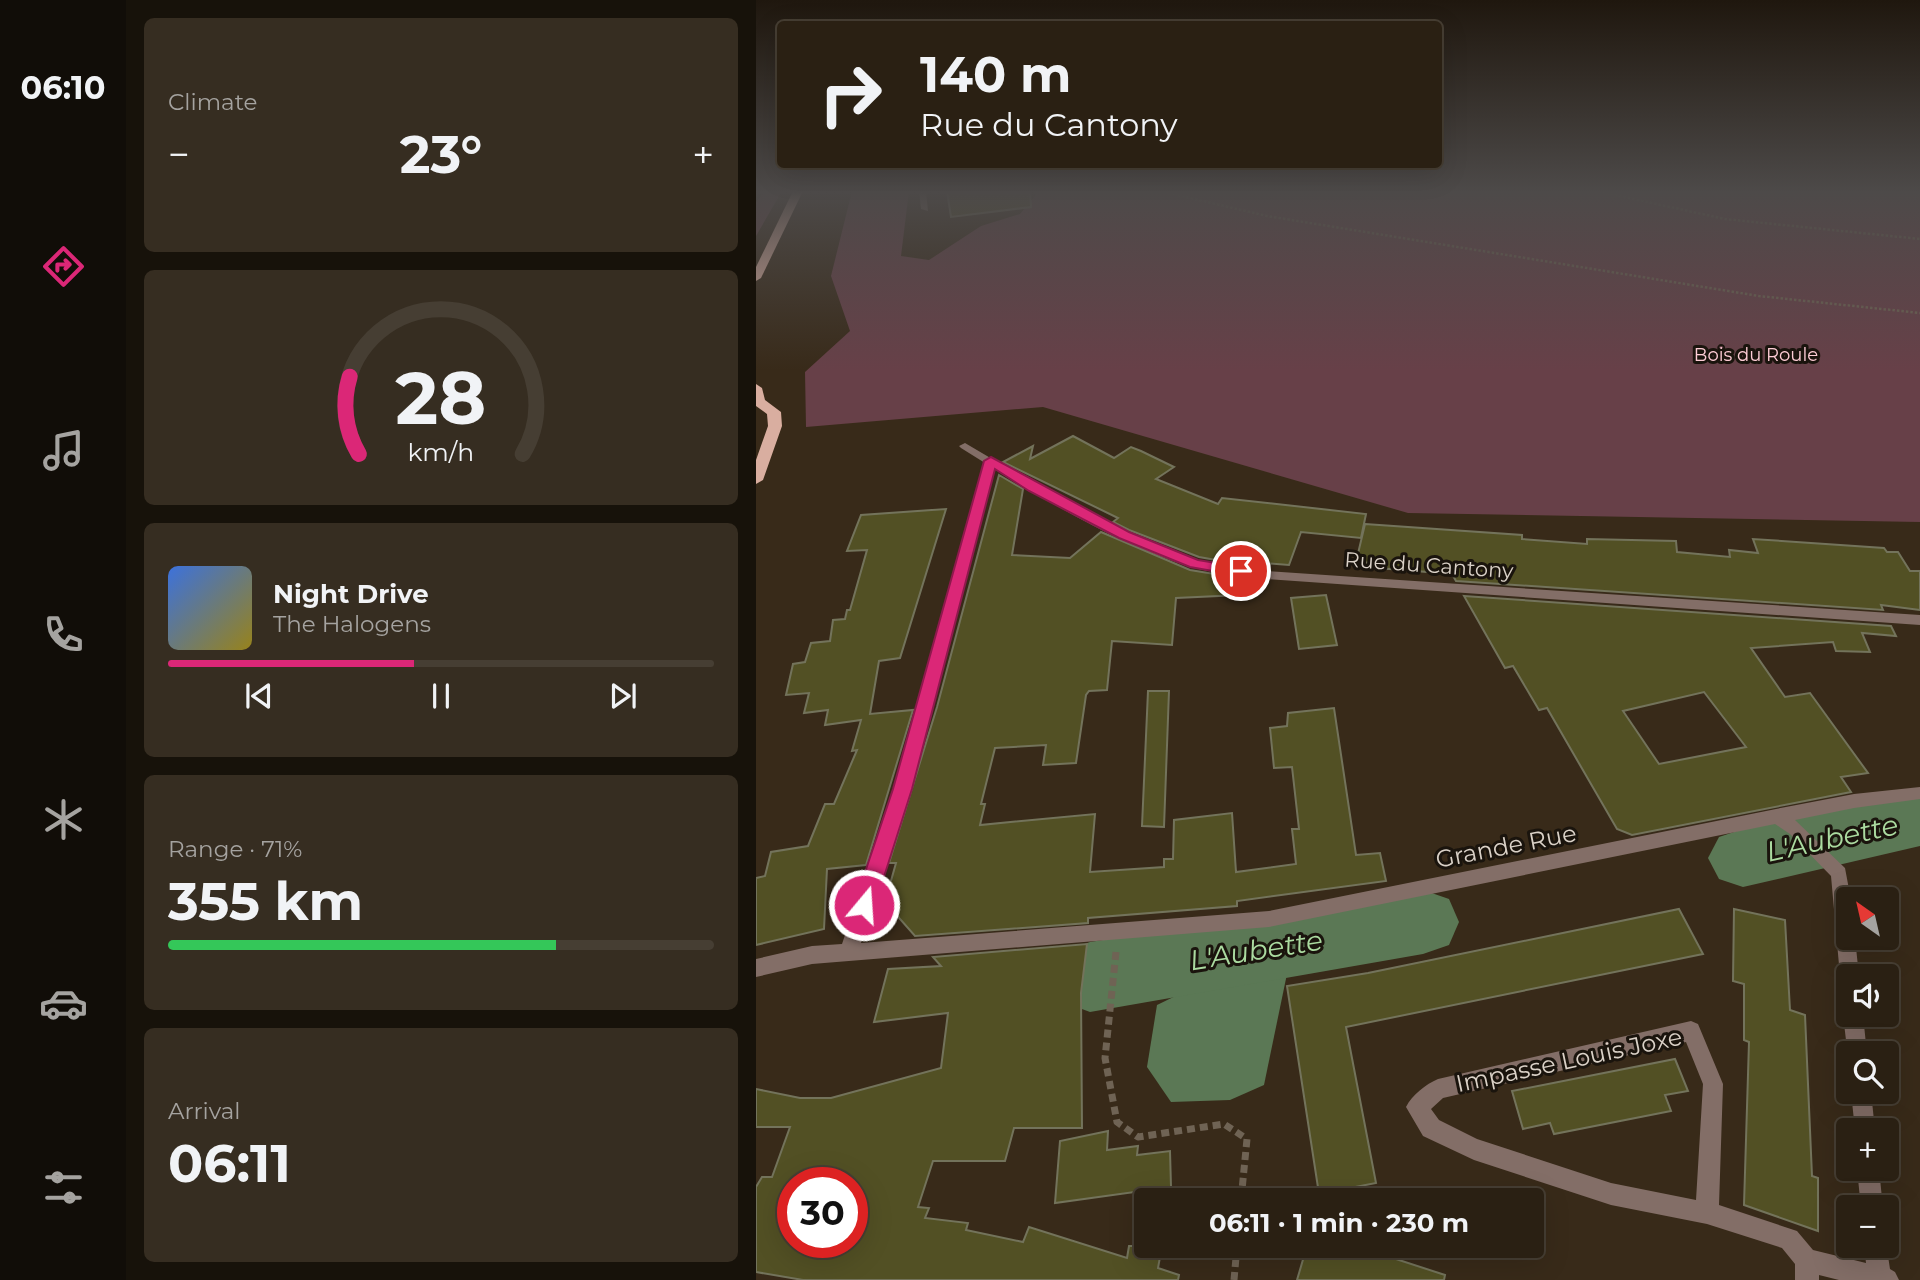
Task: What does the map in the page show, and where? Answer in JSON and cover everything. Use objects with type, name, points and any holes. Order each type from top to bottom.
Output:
[{"type":"main road","points":[[756,278],[769,251]]},
{"type":"main road","points":[[756,480],[775,426],[774,412],[757,399]]},
{"type":"street","name":"Rue du Cantony","points":[[965,446],[1034,488],[1124,535],[1195,564],[1265,575],[1920,620]]},
{"type":"street","points":[[849,952],[902,789],[991,461]]},
{"type":"street","name":"Grande Rue","points":[[756,968],[812,955],[1269,919],[1776,816],[1854,801],[1920,793]]},
{"type":"street","points":[[1776,816],[1796,829],[1839,873],[1849,964]]},
{"type":"street","name":"Impasse Louis Joxe","points":[[1707,1213],[1713,1084],[1691,1031],[1438,1089],[1417,1107],[1431,1128],[1474,1149],[1611,1194],[1707,1213],[1789,1240],[1807,1270],[1882,1279]]},
{"type":"street","points":[[1878,1258],[1882,1279]]},
{"type":"path","points":[[1481,251],[1759,296],[1920,313]]},
{"type":"path","points":[[1109,931],[1105,1058],[1117,1122],[1138,1137],[1224,1124],[1247,1139],[1242,1188]]},
{"type":"path","points":[[1234,1280],[1236,1258]]},
{"type":"green space","name":"Bois du Roule","points":[[837,251],[902,251],[901,256],[929,260],[943,251],[1920,251],[1920,522],[1408,513],[1043,407],[806,427],[805,372],[850,331],[831,276]]},
{"type":"shaded area","points":[[1288,969],[1264,1085],[1230,1100],[1171,1102],[1147,1067],[1157,1005],[1194,987]]},
{"type":"building","points":[[1073,436],[1114,458],[1131,447],[1141,451],[1174,467],[1156,479],[1218,504],[1222,498],[1366,514],[1361,538],[1301,532],[1289,565],[1239,561],[1239,564],[1199,557],[1129,530],[1113,522],[1118,518],[1003,462],[1033,446],[1030,459]]},
{"type":"building","points":[[999,475],[1023,489],[1012,555],[1070,558],[1101,532],[1190,570],[1239,578],[1240,595],[1176,598],[1172,645],[1112,641],[1107,690],[1089,691],[1086,695],[1076,763],[1043,765],[1046,745],[995,748],[981,804],[985,804],[980,825],[1095,814],[1090,872],[1164,867],[1164,859],[1173,859],[1174,820],[1232,813],[1236,872],[1296,864],[1292,829],[1299,829],[1292,767],[1274,768],[1270,728],[1287,726],[1288,713],[1334,708],[1356,855],[1380,853],[1386,881],[1237,901],[1237,906],[1088,918],[1088,923],[915,936],[885,902],[896,863],[889,863],[937,707]]},
{"type":"building","points":[[946,509],[900,658],[879,661],[870,714],[913,710],[866,865],[827,869],[824,929],[756,945],[756,878],[765,876],[771,852],[808,846],[825,804],[834,804],[857,750],[852,751],[861,720],[825,725],[828,710],[804,713],[809,693],[786,695],[793,664],[805,662],[811,643],[830,641],[833,620],[845,619],[847,610],[850,610],[867,550],[847,551],[861,515]]},
{"type":"building","points":[[1365,524],[1522,535],[1522,539],[1587,544],[1587,539],[1676,541],[1677,552],[1730,557],[1729,550],[1758,553],[1753,539],[1884,548],[1887,552],[1898,552],[1910,571],[1920,571],[1920,610],[1881,605],[1883,610],[1456,581],[1452,574],[1378,568],[1379,563],[1356,562]]},
{"type":"building","points":[[1326,595],[1337,645],[1299,649],[1291,598]]},
{"type":"building","points":[[1464,596],[1891,626],[1896,636],[1862,633],[1870,652],[1836,651],[1833,642],[1751,648],[1785,697],[1810,693],[1868,773],[1841,777],[1851,792],[1632,835],[1617,829],[1547,708],[1539,710],[1513,666],[1505,668]],"holes":[[[1704,692],[1746,747],[1659,764],[1623,711]]]},
{"type":"building","points":[[1148,691],[1169,691],[1164,827],[1142,826]]},
{"type":"building","points":[[1679,909],[1703,954],[1346,1027],[1376,1183],[1350,1188],[1318,1188],[1287,986],[1368,973]]},
{"type":"building","points":[[1734,909],[1785,920],[1790,1010],[1805,1015],[1812,1176],[1818,1178],[1818,1231],[1744,1205],[1749,1042],[1744,1040],[1744,984],[1733,981]]},
{"type":"building","points":[[1087,944],[1081,993],[1082,1128],[1014,1128],[1005,1161],[933,1161],[918,1207],[929,1208],[925,1218],[968,1223],[966,1230],[1023,1242],[1029,1227],[1127,1258],[1129,1246],[1134,1246],[1134,1258],[1160,1258],[1158,1268],[1179,1275],[1178,1280],[803,1280],[756,1272],[756,1187],[762,1177],[772,1177],[790,1127],[756,1127],[756,1089],[800,1098],[831,1098],[941,1068],[948,1013],[874,1022],[888,969],[941,966],[933,957]]},
{"type":"building","points":[[1675,1059],[1688,1091],[1665,1095],[1671,1111],[1554,1134],[1550,1123],[1523,1129],[1512,1091]]},
{"type":"building","points":[[1108,1131],[1107,1150],[1138,1146],[1137,1155],[1170,1151],[1171,1187],[1134,1188],[1134,1192],[1055,1203],[1060,1141]]},
{"type":"building","points":[[1303,1258],[1393,1258],[1445,1275],[1444,1280],[1297,1280]]},
{"type":"waterway","name":"L'Aubette","points":[[1743,858],[1920,819]]},
{"type":"waterway","name":"L'Aubette","points":[[1090,977],[1423,922]]},
{"type":"route","points":[[864,905],[902,789],[991,461],[1034,488],[1124,535],[1195,564],[1241,571]]}]
